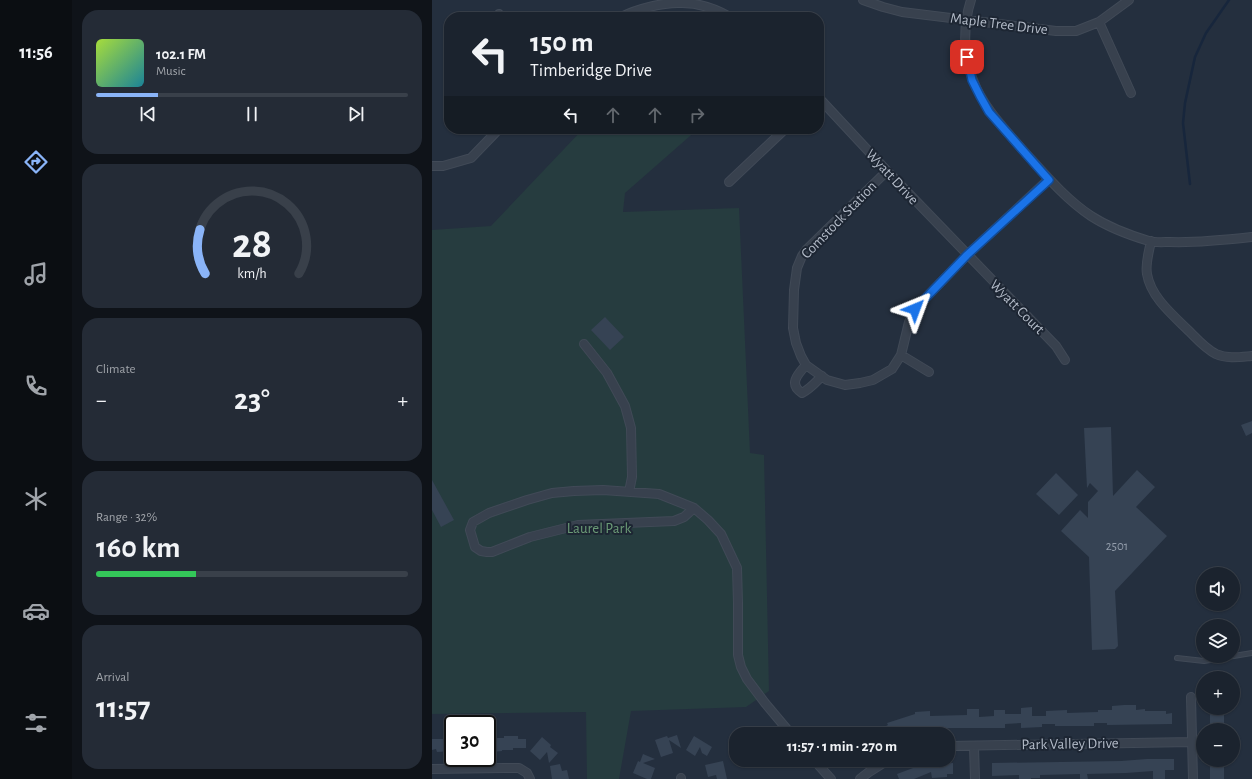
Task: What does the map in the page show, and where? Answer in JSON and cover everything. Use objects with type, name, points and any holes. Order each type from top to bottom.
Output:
[{"type":"street","points":[[714,9],[715,0]]},
{"type":"street","name":"Maple Tree Drive","points":[[863,0],[902,12],[1056,31],[1076,31],[1099,22],[1129,0]]},
{"type":"street","points":[[970,0],[965,20],[967,57],[972,80],[980,96],[989,112],[1049,180],[1082,210],[1099,221],[1151,241],[1212,241],[1252,237]]},
{"type":"street","points":[[633,12],[664,4],[691,2],[720,12]]},
{"type":"street","points":[[1099,22],[1131,93]]},
{"type":"street","name":"Wyatt Drive","points":[[824,103],[886,171],[967,255]]},
{"type":"street","points":[[432,166],[443,166],[471,158],[494,134]]},
{"type":"street","points":[[729,182],[779,134]]},
{"type":"street","name":"Comstock Station","points":[[806,365],[796,343],[793,328],[796,268],[807,249],[886,171]]},
{"type":"street","points":[[822,376],[811,388],[802,393],[797,390],[794,384],[798,375],[806,365],[822,376],[827,380],[845,385],[873,380],[892,369],[901,355],[909,322],[915,309],[967,255],[1049,180]]},
{"type":"street","points":[[1151,241],[1146,266],[1147,275],[1150,285],[1164,307],[1206,348],[1217,354],[1230,357],[1252,356]]},
{"type":"street","name":"Wyatt Court","points":[[967,255],[1056,346],[1065,360]]},
{"type":"street","points":[[584,344],[607,373],[625,406],[631,428],[632,477],[630,492]]},
{"type":"street","points":[[901,355],[929,372]]},
{"type":"street","points":[[694,508],[684,517],[674,521],[578,525],[530,537],[492,552],[481,551],[475,547],[470,530],[473,522],[489,513],[552,493],[603,490],[659,494],[694,508],[721,534],[737,568],[738,655],[741,667],[747,679],[785,727]]},
{"type":"street","points":[[1191,697],[1193,779]]},
{"type":"street","name":"Park Valley Drive","points":[[955,746],[1192,742]]},
{"type":"street","points":[[974,746],[975,779]]},
{"type":"street","points":[[820,767],[831,779]]},
{"type":"street","points":[[860,779],[878,767]]},
{"type":"street","points":[[432,769],[519,768],[527,773],[530,779]]},
{"type":"lane","points":[[1177,658],[1204,661],[1252,654]]},
{"type":"green space","name":"Laurel Park","points":[[578,134],[692,134],[625,193],[623,212],[739,208],[750,453],[764,455],[769,691],[746,707],[631,711],[619,779],[587,779],[586,712],[432,714],[432,230],[491,226]]},
{"type":"building","points":[[605,317],[624,337],[610,350],[591,330]]},
{"type":"building","points":[[1252,421],[1252,433],[1246,436],[1241,425]]},
{"type":"building","points":[[1111,427],[1113,496],[1137,470],[1155,487],[1136,507],[1167,536],[1115,591],[1118,646],[1115,649],[1092,650],[1089,557],[1061,531],[1080,510],[1088,518],[1088,502],[1098,491],[1090,483],[1087,488],[1084,428]]},
{"type":"building","points":[[1056,473],[1078,495],[1059,515],[1036,494]]},
{"type":"building","points":[[432,480],[454,520],[441,527],[432,510]]},
{"type":"building","points":[[1136,705],[1136,710],[1145,709],[1145,711],[1166,711],[1166,714],[1172,713],[1172,724],[1107,725],[1107,723],[1094,723],[1094,726],[1055,726],[1055,724],[1042,724],[1042,727],[1021,728],[1021,723],[1005,724],[1005,728],[884,727],[888,725],[887,723],[915,714],[915,712],[930,711],[930,716],[967,715],[967,709],[979,709],[979,717],[994,716],[994,710],[1005,710],[1005,714],[1021,714],[1021,708],[1032,707],[1032,716],[1046,716],[1046,711],[1067,710],[1067,713],[1098,712],[1098,710],[1112,710],[1112,706]]},
{"type":"building","points":[[1210,715],[1224,715],[1224,723],[1210,723]]},
{"type":"building","points":[[677,735],[681,748],[669,740],[673,753],[661,757],[655,740],[667,736],[668,738]]},
{"type":"building","points":[[504,736],[518,736],[518,739],[526,739],[526,748],[513,748],[513,750],[496,752],[496,738],[504,738]]},
{"type":"building","points":[[694,736],[712,747],[707,756],[702,753],[700,747],[695,756],[686,750]]},
{"type":"building","points":[[542,737],[551,745],[550,747],[558,753],[549,763],[547,752],[540,760],[530,751]]},
{"type":"building","points":[[432,739],[444,739],[444,752],[437,752],[436,749],[432,750]]},
{"type":"building","points":[[643,754],[655,759],[643,763],[655,768],[651,779],[647,779],[633,773]]},
{"type":"building","points":[[1174,759],[1174,770],[1165,770],[1165,779],[1153,779],[1153,771],[1087,774],[1088,779],[1080,779],[1080,774],[1040,775],[1040,778],[1031,779],[1019,779],[1019,775],[992,776],[992,763],[1121,761]]},
{"type":"building","points":[[723,761],[727,779],[717,779],[716,775],[708,777],[705,765]]},
{"type":"building","points":[[560,764],[562,771],[567,770],[569,779],[552,779],[550,766]]},
{"type":"building","points":[[916,767],[953,767],[953,774],[947,774],[947,777],[932,778],[931,772],[914,779],[899,779],[897,774]]},
{"type":"building","points":[[1210,767],[1224,767],[1224,779],[1210,779]]},
{"type":"waterway","points":[[1190,184],[1183,123],[1185,103],[1195,57],[1206,33],[1229,0]]},
{"type":"route","points":[[915,309],[967,255],[1049,180],[989,112],[972,80],[967,57]]}]
